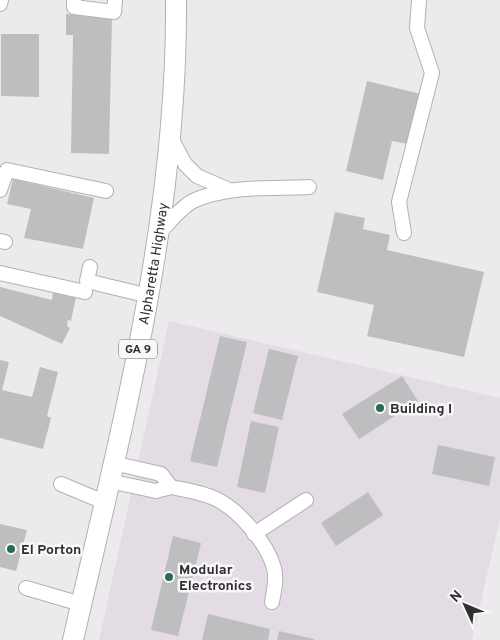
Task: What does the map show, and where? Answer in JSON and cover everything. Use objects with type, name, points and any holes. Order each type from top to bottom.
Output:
[{"type":"highway","name":"Alpharetta Highway","points":[[73,640],[111,472],[148,296],[159,233],[170,136],[176,38],[176,0]]},
{"type":"lane","points":[[0,4],[1,0]]},
{"type":"lane","points":[[74,0],[74,7],[114,12],[115,0]]},
{"type":"lane","points":[[404,232],[399,202],[432,73],[417,28],[419,0]]},
{"type":"lane","points":[[170,136],[185,164],[197,176],[228,190]]},
{"type":"lane","points":[[0,190],[7,170],[106,192]]},
{"type":"lane","points":[[159,233],[193,201],[228,190],[309,187]]},
{"type":"lane","points":[[90,267],[87,281],[148,296]]},
{"type":"lane","points":[[0,273],[85,292]]},
{"type":"lane","points":[[111,472],[161,474],[171,486],[216,499],[226,506],[246,524],[266,550],[274,569],[275,589],[272,602]]},
{"type":"lane","points":[[61,484],[104,502]]},
{"type":"lane","points":[[254,534],[306,500]]},
{"type":"lane","points":[[26,588],[81,604]]},
{"type":"shaded area","points":[[169,321],[500,398],[500,519],[472,640],[99,640]]},
{"type":"building","points":[[66,14],[112,16],[109,154],[71,153],[73,35],[66,35]]},
{"type":"building","points":[[1,34],[39,34],[39,97],[1,96]]},
{"type":"building","points":[[367,81],[421,94],[408,144],[392,141],[383,180],[346,171]]},
{"type":"building","points":[[13,179],[94,198],[83,249],[24,238],[31,209],[7,204]]},
{"type":"building","points":[[335,212],[365,218],[363,229],[390,235],[387,250],[484,272],[464,357],[367,336],[374,305],[317,292]]},
{"type":"building","points":[[0,287],[52,300],[53,292],[76,297],[71,321],[68,320],[67,326],[70,328],[62,344],[0,316]]},
{"type":"building","points":[[220,336],[247,342],[217,467],[190,461]]},
{"type":"building","points":[[269,349],[298,356],[282,420],[253,413]]},
{"type":"building","points":[[0,360],[9,362],[2,390],[32,397],[40,367],[58,372],[47,416],[51,418],[43,449],[0,438]]},
{"type":"building","name":"Building I","points":[[402,376],[418,401],[359,439],[342,414]]},
{"type":"building","points":[[251,421],[279,427],[265,493],[237,487]]},
{"type":"building","points":[[438,445],[495,457],[489,486],[432,474]]},
{"type":"building","points":[[368,492],[383,515],[336,546],[321,523]]},
{"type":"building","name":"El Porton","points":[[0,524],[27,530],[16,571],[0,567]]},
{"type":"building","points":[[173,536],[201,543],[178,636],[151,630]]},
{"type":"building","points":[[208,614],[270,629],[268,640],[202,640]]},
{"type":"building","points":[[279,631],[314,639],[314,640],[277,640]]},
{"type":"place","name":"Building I","points":[[380,408]]},
{"type":"place","name":"El Porton","points":[[11,549]]},
{"type":"place","name":"Modular Electronics","points":[[169,577]]}]
